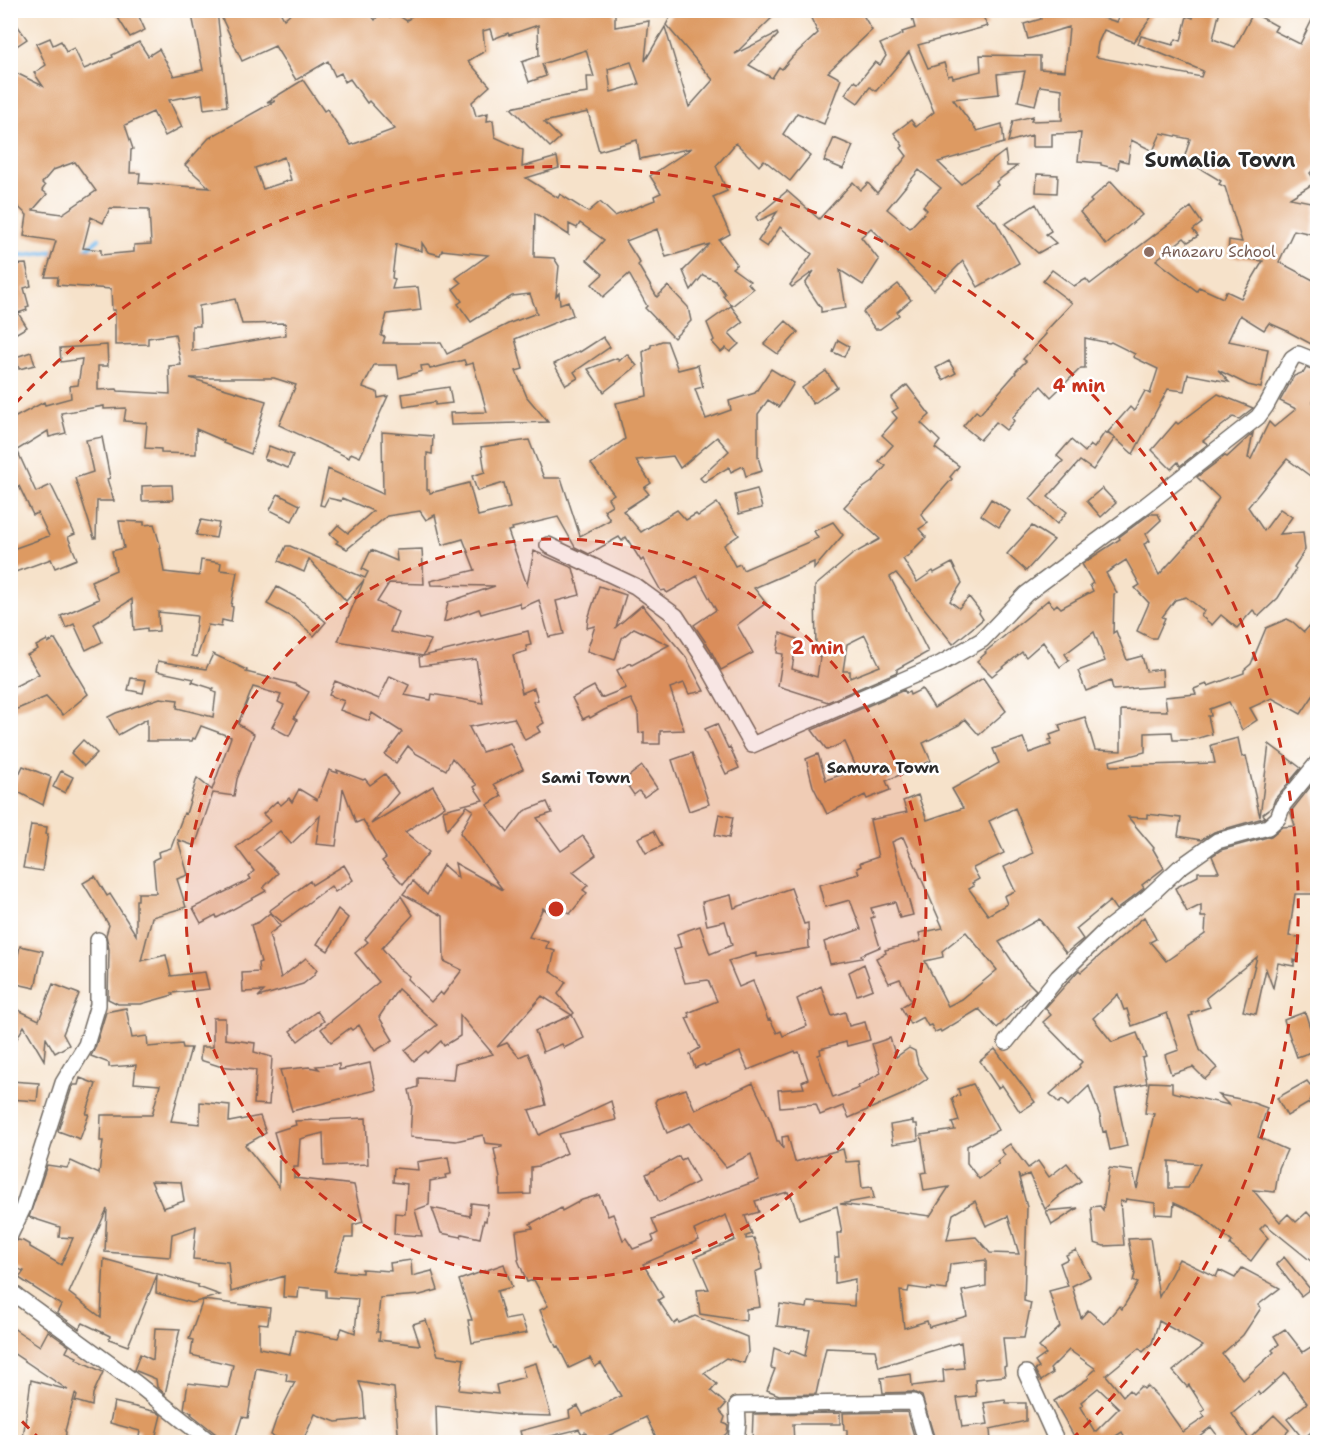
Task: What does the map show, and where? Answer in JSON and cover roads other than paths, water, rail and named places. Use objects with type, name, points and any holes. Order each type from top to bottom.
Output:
[{"type":"street","points":[[548,546],[635,586],[675,616],[701,654],[752,745],[940,664],[982,640],[1026,594],[1146,506],[1258,417],[1292,358],[1298,354],[1317,362]]},
{"type":"street","points":[[1006,1042],[1058,977],[1107,929],[1148,898],[1179,868],[1217,841],[1268,827],[1278,818],[1283,805],[1317,762]]},
{"type":"street","points":[[10,1235],[23,1208],[63,1083],[86,1045],[98,1005],[98,940]]},
{"type":"street","points":[[10,1291],[136,1383],[210,1443]]},
{"type":"street","points":[[1026,1373],[1058,1443]]},
{"type":"street","points":[[736,1443],[737,1405],[915,1402],[926,1443]]},
{"type":"waterway","points":[[84,251],[99,239]]},
{"type":"waterway","points":[[10,257],[58,251]]},
{"type":"place","name":"Anazaru School","points":[[1149,252]]},
{"type":"district","name":"Sumalia Town","points":[[1220,160]]},
{"type":"district","name":"Samura Town","points":[[883,767]]},
{"type":"district","name":"Sami Town","points":[[586,777]]}]
